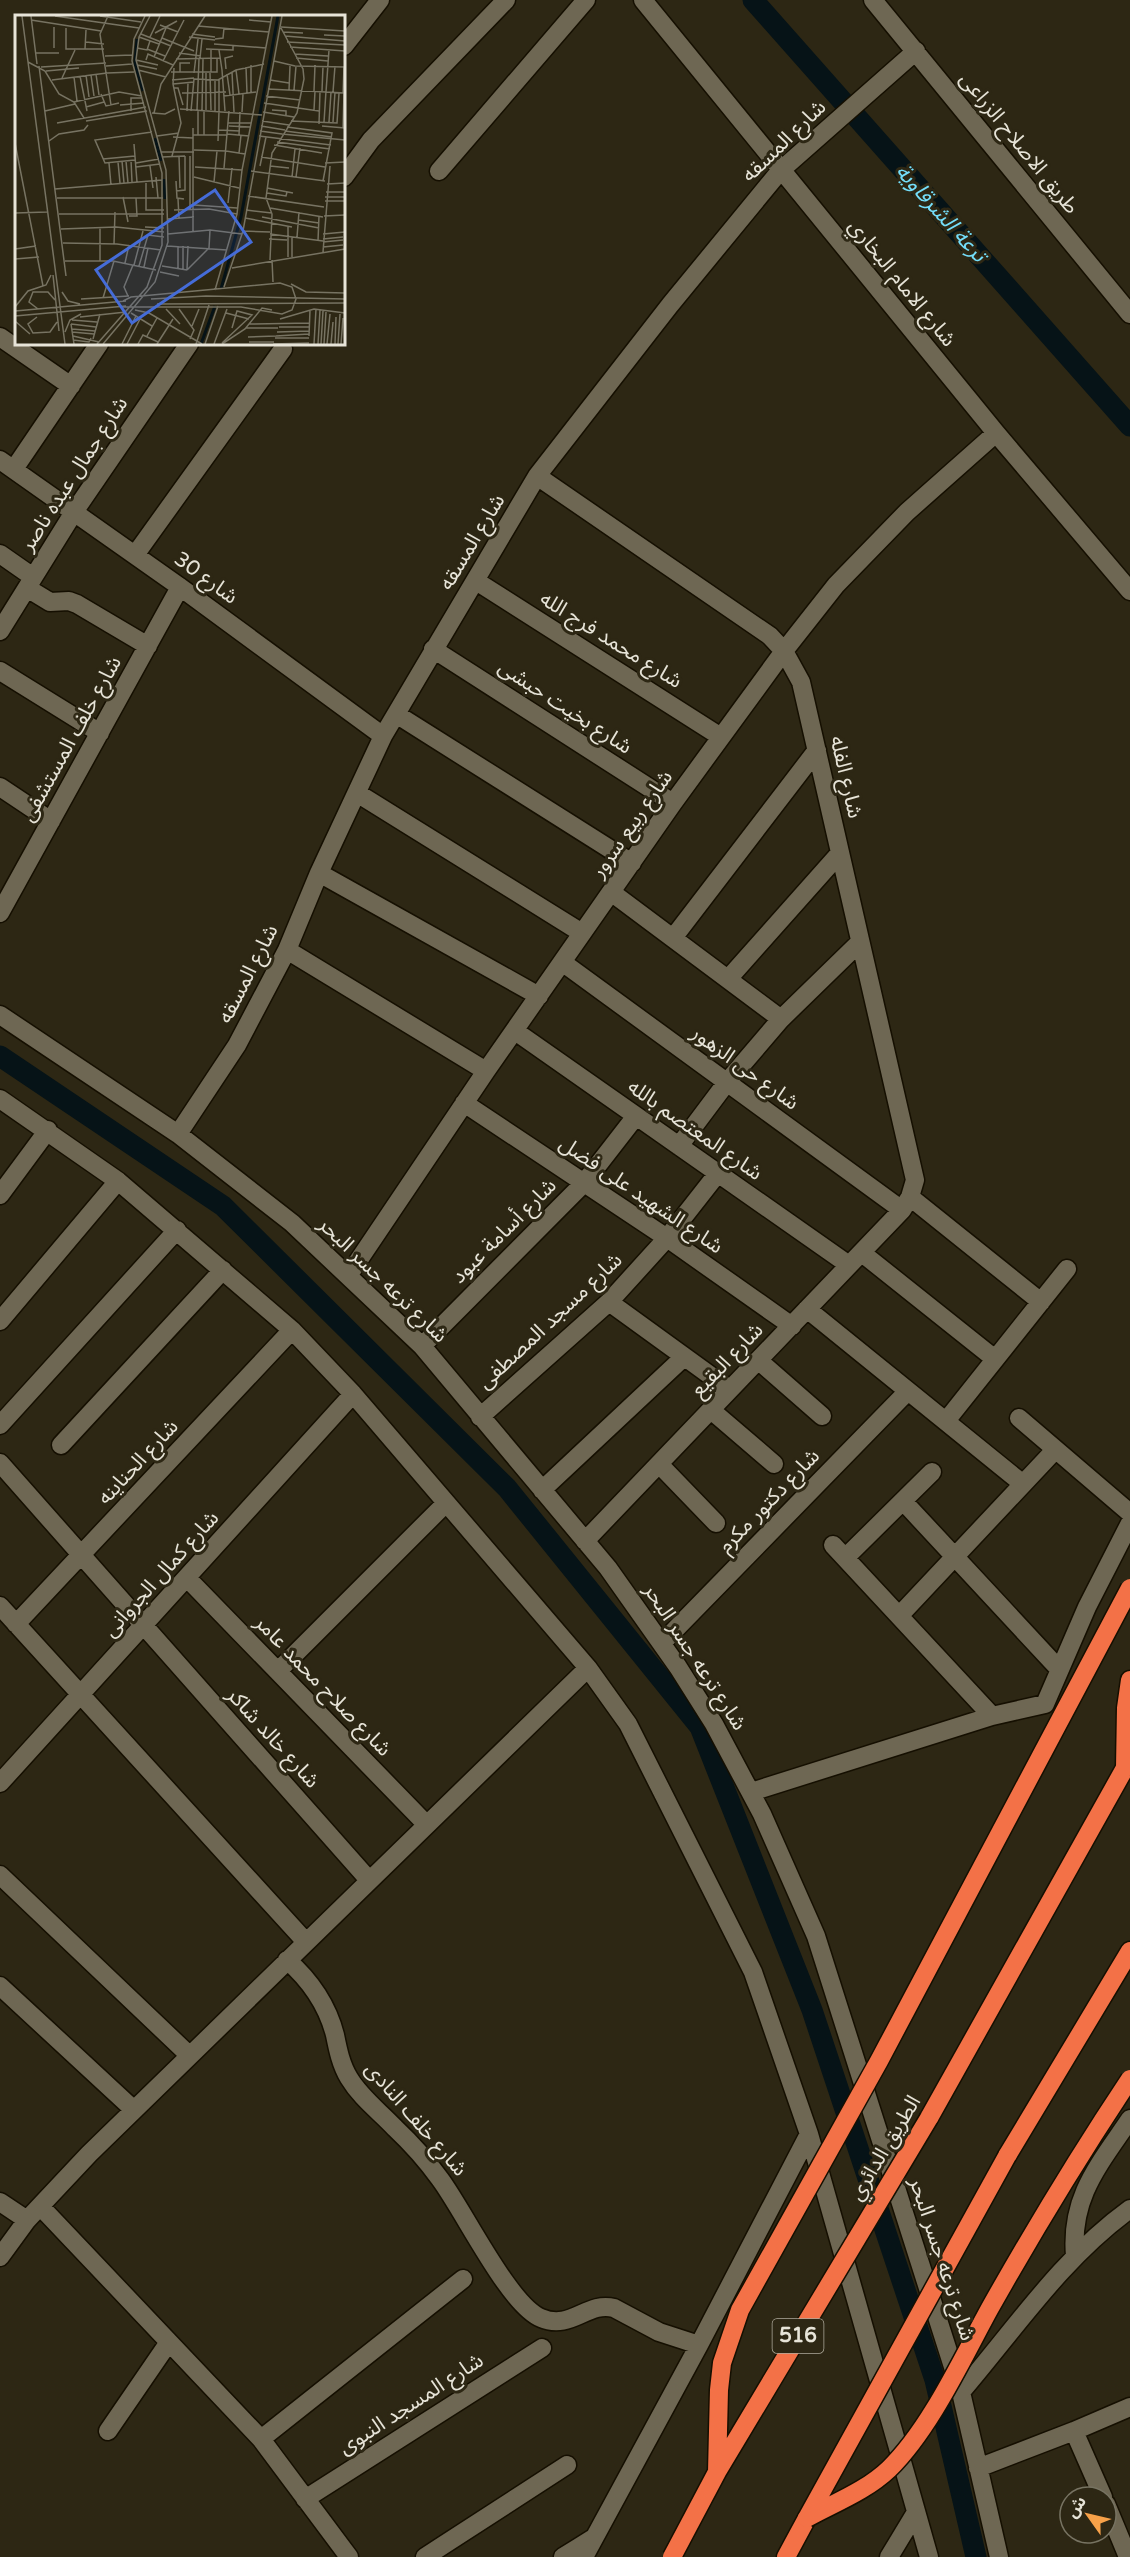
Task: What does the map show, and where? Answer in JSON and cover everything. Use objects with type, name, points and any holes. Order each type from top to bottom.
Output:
[{"type":"highway","points":[[717,2472],[722,2363],[740,2310],[879,2061],[1130,1588]]},
{"type":"highway","points":[[1127,1763],[1126,1708],[1130,1680]]},
{"type":"highway","name":"الطريق الدائري","points":[[672,2557],[717,2472],[929,2118],[1127,1763]]},
{"type":"highway","points":[[786,2557],[1007,2156],[1130,1951]]},
{"type":"highway","points":[[807,2518],[870,2484],[888,2470],[910,2445],[942,2395],[1056,2194],[1130,2079]]},
{"type":"street","points":[[345,45],[380,0]]},
{"type":"street","points":[[345,176],[371,140],[506,0]]},
{"type":"street","points":[[439,171],[586,0]]},
{"type":"street","name":"شارع الامام البخاري","points":[[643,0],[780,171],[1130,591]]},
{"type":"street","name":"طريق الاصلاح الزراعى","points":[[876,1],[1130,314]]},
{"type":"street","name":"شارع المسقه","points":[[178,1134],[237,1044],[287,950],[319,873],[383,736],[537,476],[670,305],[780,171],[916,51]]},
{"type":"street","points":[[2,344],[70,386]]},
{"type":"street","points":[[7,465],[70,386],[98,345]]},
{"type":"street","name":"شارع جمال عبده ناصر","points":[[0,631],[74,512],[188,345]]},
{"type":"street","points":[[135,555],[283,349]]},
{"type":"street","name":"شارع ربيع سرور","points":[[348,1276],[582,933],[784,651],[836,585],[907,512],[996,433]]},
{"type":"street","name":"شارع 30","points":[[7,465],[180,587],[383,736]]},
{"type":"street","name":"شارع الفله","points":[[537,476],[770,636],[784,651],[801,682],[915,1180],[906,1204]]},
{"type":"street","points":[[0,554],[50,602],[69,601],[77,604],[148,646]]},
{"type":"street","name":"شارع محمد فرج الله","points":[[476,581],[722,737]]},
{"type":"street","name":"شارع خلف المستشفى","points":[[0,913],[6,885],[51,821],[180,587]]},
{"type":"street","name":"شارع بخيت حبشى","points":[[434,649],[673,803]]},
{"type":"street","points":[[0,671],[100,733]]},
{"type":"street","points":[[396,714],[632,863]]},
{"type":"street","points":[[672,938],[817,750]]},
{"type":"street","points":[[0,787],[51,821]]},
{"type":"street","points":[[357,793],[582,933]]},
{"type":"street","points":[[728,979],[840,853]]},
{"type":"street","points":[[319,873],[539,996]]},
{"type":"street","points":[[611,892],[781,1019]]},
{"type":"street","points":[[679,1146],[727,1082],[781,1019],[859,943]]},
{"type":"street","points":[[287,950],[486,1071]]},
{"type":"street","name":"شارع حى الزهور","points":[[562,962],[727,1082],[906,1204],[1041,1302]]},
{"type":"street","name":"شارع ترعه جسر البحر","points":[[0,1015],[178,1134],[292,1223],[422,1346],[608,1568],[662,1643],[714,1724],[751,1792],[816,1936],[961,2392],[999,2557]]},
{"type":"street","name":"شارع المعتصم بالله","points":[[515,1031],[718,1173],[855,1259],[995,1359]]},
{"type":"street","points":[[0,1099],[48,1130],[118,1181],[292,1330],[353,1394],[588,1668],[628,1724],[753,1972],[809,2134],[929,2557]]},
{"type":"street","name":"شارع الشهيد على فضل","points":[[464,1103],[667,1238],[792,1326]]},
{"type":"street","name":"شارع أسامة عبود","points":[[422,1346],[584,1183],[636,1116]]},
{"type":"street","points":[[0,1195],[48,1130]]},
{"type":"street","name":"شارع مسجد المصطفى","points":[[480,1417],[609,1302],[667,1238],[718,1173]]},
{"type":"street","points":[[0,1321],[118,1181]]},
{"type":"street","name":"شارع البقيع","points":[[585,1541],[906,1204]]},
{"type":"street","points":[[0,1425],[177,1230]]},
{"type":"street","points":[[946,1421],[1067,1269]]},
{"type":"street","points":[[61,1445],[223,1270]]},
{"type":"street","points":[[609,1302],[729,1389]]},
{"type":"street","points":[[807,1310],[1023,1484]]},
{"type":"street","name":"شارع الحناينه","points":[[16,1624],[292,1330]]},
{"type":"street","points":[[542,1490],[684,1357]]},
{"type":"street","points":[[758,1360],[822,1416]]},
{"type":"street","name":"شارع دكتور مكرم","points":[[662,1643],[908,1390]]},
{"type":"street","name":"شارع كمال الجروانى","points":[[0,1783],[188,1579],[353,1394]]},
{"type":"street","points":[[711,1410],[774,1464]]},
{"type":"street","points":[[1019,1418],[1130,1513]]},
{"type":"street","points":[[899,1616],[1055,1450]]},
{"type":"street","name":"شارع خالد شاكر","points":[[0,1463],[369,1880]]},
{"type":"street","points":[[659,1464],[716,1523]]},
{"type":"street","points":[[932,1472],[903,1501],[839,1551],[993,1716]]},
{"type":"street","points":[[903,1501],[1059,1669]]},
{"type":"street","points":[[278,1671],[446,1503]]},
{"type":"street","points":[[751,1792],[993,1716],[1045,1704],[1087,1607],[1130,1522]]},
{"type":"street","name":"شارع صلاح محمد عامر","points":[[188,1579],[426,1824]]},
{"type":"street","points":[[0,1606],[306,1942]]},
{"type":"street","points":[[0,2257],[39,2206],[134,2110],[588,1668]]},
{"type":"street","points":[[0,1875],[189,2055]]},
{"type":"street","name":"شارع خلف النادى","points":[[287,1960],[304,1975],[318,1993],[328,2013],[341,2062],[354,2087],[412,2144],[440,2179],[498,2271],[523,2303],[539,2318],[560,2322],[571,2320],[599,2306],[607,2306],[659,2332],[699,2345]]},
{"type":"street","points":[[3,1994],[134,2110]]},
{"type":"street","points":[[1075,2256],[1074,2229],[1084,2189],[1130,2120]]},
{"type":"street","points":[[584,2557],[699,2345],[809,2134]]},
{"type":"street","points":[[0,2202],[27,2220]]},
{"type":"street","points":[[39,2206],[261,2439],[349,2557]]},
{"type":"street","points":[[961,2392],[1075,2256],[1110,2223],[1130,2209]]},
{"type":"street","points":[[261,2439],[463,2279]]},
{"type":"street","points":[[108,2431],[169,2342]]},
{"type":"street","name":"شارع المسجد النبوى","points":[[305,2499],[542,2348]]},
{"type":"street","points":[[978,2468],[1130,2407]]},
{"type":"street","points":[[1074,2431],[1098,2485]]},
{"type":"street","points":[[425,2557],[567,2465]]},
{"type":"street","points":[[889,2557],[915,2514]]},
{"type":"street","points":[[1118,2533],[1128,2557]]},
{"type":"street","points":[[563,2557],[594,2538]]},
{"type":"waterway","name":"ترعة الشرقاوية","points":[[753,0],[1130,426]]},
{"type":"waterway","points":[[0,1056],[223,1206],[507,1488],[700,1727],[812,2010],[935,2380],[976,2557]]}]
